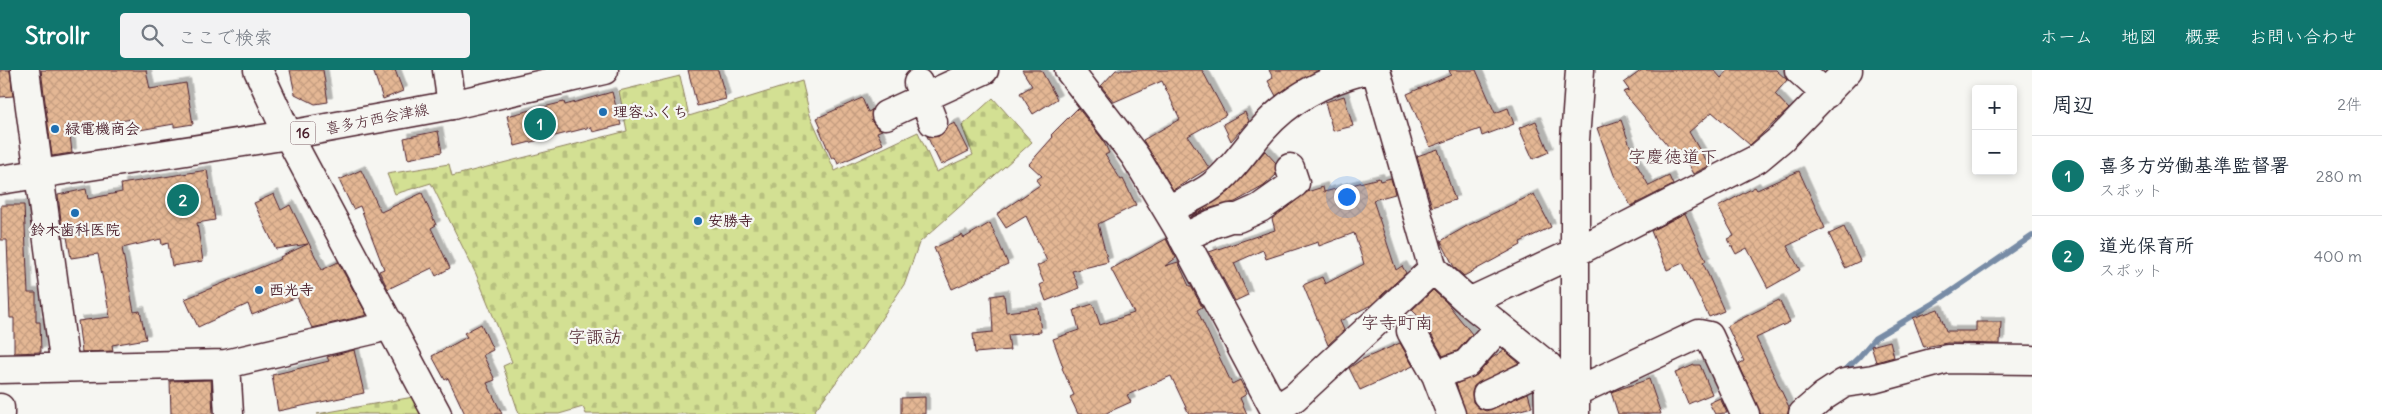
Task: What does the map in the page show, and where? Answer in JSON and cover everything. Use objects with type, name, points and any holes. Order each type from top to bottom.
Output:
[{"type":"street","points":[[25,70],[65,367]]},
{"type":"street","points":[[258,70],[288,135],[437,414]]},
{"type":"street","points":[[447,70],[452,105]]},
{"type":"street","name":"喜多方西会津線","points":[[0,180],[288,135],[452,105],[604,70]]},
{"type":"street","points":[[886,115],[925,101],[984,70]]},
{"type":"street","points":[[1069,70],[1135,156],[1168,210],[1276,412],[1295,397],[1434,269]]},
{"type":"street","points":[[1168,210],[1211,186],[1232,166],[1264,127],[1288,104],[1349,74],[1365,70]]},
{"type":"street","points":[[1376,70],[1434,269],[1469,302],[1548,366]]},
{"type":"street","points":[[1580,70],[1574,140],[1576,252],[1575,403],[1698,334],[1709,336],[1745,414]]},
{"type":"street","points":[[1799,70],[1826,94]]},
{"type":"street","points":[[1469,302],[1576,252],[1757,159],[1776,143],[1848,70]]},
{"type":"street","points":[[1183,238],[1212,224],[1230,218],[1238,218],[1260,208],[1294,183],[1290,168]]},
{"type":"street","points":[[0,370],[226,364],[376,329],[390,323]]},
{"type":"street","points":[[1436,375],[1466,364],[1499,327]]},
{"type":"street","points":[[1411,331],[1436,375],[1451,414]]},
{"type":"street","points":[[1803,414],[1824,396],[1844,383],[1873,379],[1947,359],[2032,360]]},
{"type":"street","points":[[226,364],[229,414]]},
{"type":"street","points":[[1487,395],[1548,366]]},
{"type":"street","points":[[1548,366],[1549,414]]},
{"type":"street","points":[[0,408],[0,414]]},
{"type":"green space","name":"安勝寺","points":[[680,76],[689,116],[802,81],[810,115],[835,171],[918,132],[936,172],[973,155],[962,126],[993,98],[1032,142],[919,243],[905,283],[862,348],[812,414],[586,414],[583,407],[559,414],[519,414],[503,366],[512,362],[476,274],[431,183],[395,194],[387,174],[449,164],[452,176],[627,131],[619,91]]},
{"type":"green space","points":[[419,396],[427,414],[317,414]]},
{"type":"building","points":[[0,70],[10,70],[13,96],[0,97]]},
{"type":"building","points":[[41,70],[146,70],[150,89],[186,83],[193,124],[174,127],[174,124],[134,131],[132,119],[96,125],[97,132],[70,135],[72,153],[52,156]]},
{"type":"building","points":[[290,70],[323,70],[328,102],[315,104],[295,94]]},
{"type":"building","points":[[373,70],[395,70],[403,91],[383,99]]},
{"type":"building","points":[[688,70],[718,70],[726,99],[697,106]]},
{"type":"building","points":[[1022,70],[1041,70],[1057,99],[1033,114],[1020,93],[1032,86]]},
{"type":"building","points":[[1116,70],[1202,70],[1226,115],[1188,136],[1209,168],[1173,190],[1143,140],[1180,119],[1162,81],[1114,102],[1101,86]]},
{"type":"building","points":[[1269,70],[1319,70],[1276,96],[1268,81],[1273,78]]},
{"type":"building","points":[[1449,70],[1476,70],[1495,113],[1508,108],[1514,124],[1482,136],[1480,129],[1430,147],[1407,94],[1451,75]]},
{"type":"building","points":[[1642,70],[1714,70],[1721,78],[1728,70],[1776,70],[1787,80],[1775,94],[1789,109],[1750,145],[1712,112],[1689,132],[1709,166],[1693,174],[1680,150],[1674,153],[1623,92],[1629,90],[1624,83]]},
{"type":"building","points":[[612,92],[621,125],[593,132],[591,127],[515,146],[507,116],[564,102],[565,105]]},
{"type":"building","points":[[1344,96],[1353,126],[1333,131],[1325,102]]},
{"type":"building","points":[[862,98],[868,112],[872,110],[872,122],[882,130],[877,132],[883,144],[838,164],[835,157],[832,159],[819,128],[821,127],[817,118]]},
{"type":"building","points":[[1078,108],[1103,140],[1109,153],[1105,155],[1121,180],[1123,179],[1136,205],[1098,224],[1108,262],[1072,271],[1079,288],[1046,301],[1040,285],[1044,283],[1037,266],[1047,261],[1026,216],[1006,228],[997,214],[1040,185],[1036,180],[1042,176],[1029,164],[1053,137],[1051,135]]},
{"type":"building","points":[[1245,112],[1249,121],[1231,141],[1223,124]]},
{"type":"building","points":[[1621,120],[1637,165],[1649,186],[1669,176],[1673,185],[1631,206],[1614,175],[1597,128]]},
{"type":"building","points":[[1536,121],[1549,152],[1533,159],[1519,128]]},
{"type":"building","points":[[955,123],[969,151],[941,165],[927,136],[939,136],[948,126]]},
{"type":"building","points":[[438,131],[442,152],[408,159],[404,138]]},
{"type":"building","points":[[1438,149],[1455,200],[1432,207],[1417,156]]},
{"type":"building","points":[[1265,151],[1276,163],[1276,175],[1264,186],[1235,202],[1207,209],[1190,217],[1229,192]]},
{"type":"building","points":[[207,170],[215,220],[197,223],[203,261],[172,266],[168,243],[162,245],[161,239],[122,248],[134,312],[140,311],[146,339],[112,345],[113,351],[82,352],[78,321],[110,317],[98,254],[71,258],[67,237],[64,237],[62,229],[58,195],[86,189],[88,199],[122,192],[121,184]]},
{"type":"building","points":[[361,170],[381,212],[422,193],[436,225],[431,228],[450,268],[436,276],[432,268],[388,289],[379,271],[384,269],[360,206],[353,209],[339,180]]},
{"type":"building","points":[[1799,171],[1825,228],[1787,246],[1800,270],[1768,288],[1747,248],[1736,254],[1728,239],[1734,236],[1718,207],[1755,187],[1757,190]]},
{"type":"building","points":[[1379,178],[1380,181],[1391,178],[1395,194],[1373,200],[1396,270],[1402,266],[1406,273],[1371,305],[1340,321],[1344,330],[1328,345],[1303,285],[1322,277],[1325,284],[1364,264],[1354,233],[1319,246],[1318,242],[1266,259],[1263,250],[1234,263],[1248,295],[1235,301],[1209,252],[1275,230],[1272,219],[1307,192],[1323,187],[1324,192]]},
{"type":"building","points":[[274,194],[281,210],[290,205],[322,270],[338,262],[367,315],[312,328],[297,297],[252,315],[248,304],[198,327],[185,299],[281,259],[280,257],[308,244],[276,249],[254,203]]},
{"type":"building","points":[[1534,194],[1551,227],[1520,242],[1521,245],[1464,276],[1454,267],[1441,241],[1467,226]]},
{"type":"building","points":[[1,205],[24,205],[28,293],[36,293],[36,322],[40,322],[41,352],[14,353],[14,318],[10,318],[7,240],[1,240]]},
{"type":"building","points":[[1685,213],[1706,261],[1703,263],[1724,311],[1709,317],[1683,263],[1667,270],[1651,231]]},
{"type":"building","points":[[990,223],[1008,264],[952,289],[934,248],[962,235],[964,238]]},
{"type":"building","points":[[1844,227],[1860,261],[1845,268],[1829,234]]},
{"type":"building","points":[[1166,239],[1176,258],[1165,266],[1178,262],[1189,286],[1191,286],[1202,307],[1197,310],[1232,384],[1240,380],[1247,394],[1240,398],[1247,414],[1189,414],[1171,376],[1127,395],[1131,402],[1104,414],[1078,414],[1070,397],[1074,395],[1062,368],[1053,339],[1079,330],[1074,310],[1093,304],[1100,325],[1134,313],[1111,269]]},
{"type":"building","points":[[1433,290],[1446,302],[1472,334],[1457,351],[1443,356],[1425,323],[1412,310]]},
{"type":"building","points":[[1004,294],[1006,312],[1038,308],[1041,332],[1008,335],[1010,350],[975,353],[973,334],[993,332],[991,296]]},
{"type":"building","points":[[1779,300],[1790,322],[1756,338],[1789,407],[1788,414],[1760,414],[1739,364],[1744,361],[1727,326]]},
{"type":"building","points":[[1938,309],[1946,331],[1976,331],[1976,322],[2001,322],[2000,344],[1947,343],[1924,347],[1913,318]]},
{"type":"building","points":[[481,324],[493,350],[483,355],[495,380],[487,383],[502,414],[465,414],[448,378],[445,380],[432,356],[467,337],[464,333]]},
{"type":"building","points":[[1890,341],[1894,357],[1876,362],[1871,346]]},
{"type":"building","points":[[1400,343],[1413,366],[1360,390],[1349,368],[1361,360]]},
{"type":"building","points":[[354,350],[364,393],[278,411],[272,375],[329,361],[327,357]]},
{"type":"building","points":[[1504,350],[1519,363],[1474,386],[1472,393],[1473,402],[1479,408],[1486,411],[1528,393],[1532,407],[1505,414],[1466,414],[1456,384],[1477,375],[1492,358]]},
{"type":"building","points":[[1694,365],[1700,365],[1712,394],[1688,404],[1675,373]]},
{"type":"building","points":[[1649,379],[1661,414],[1618,414],[1611,392]]},
{"type":"building","points":[[211,380],[213,414],[171,414],[170,381]]},
{"type":"building","points":[[925,397],[925,414],[901,414],[901,398]]},
{"type":"building","points":[[1720,398],[1727,413],[1715,414],[1709,403]]},
{"type":"waterway","points":[[1841,374],[1875,338],[1934,303],[2032,236]]},
{"type":"place","name":"理容ふくち","points":[[603,112]]},
{"type":"place","name":"喜多方労働基準監督署","points":[[540,124]]},
{"type":"place","name":"緑電機商会","points":[[55,129]]},
{"type":"place","name":"道光保育所","points":[[183,200]]},
{"type":"place","name":"鈴木歯科医院","points":[[75,213]]},
{"type":"place","name":"安勝寺","points":[[698,221]]},
{"type":"place","name":"西光寺","points":[[259,290]]},
{"type":"district","name":"字慶徳道下","points":[[1673,157]]},
{"type":"district","name":"字寺町南","points":[[1397,323]]},
{"type":"district","name":"字諏訪","points":[[595,337]]}]
